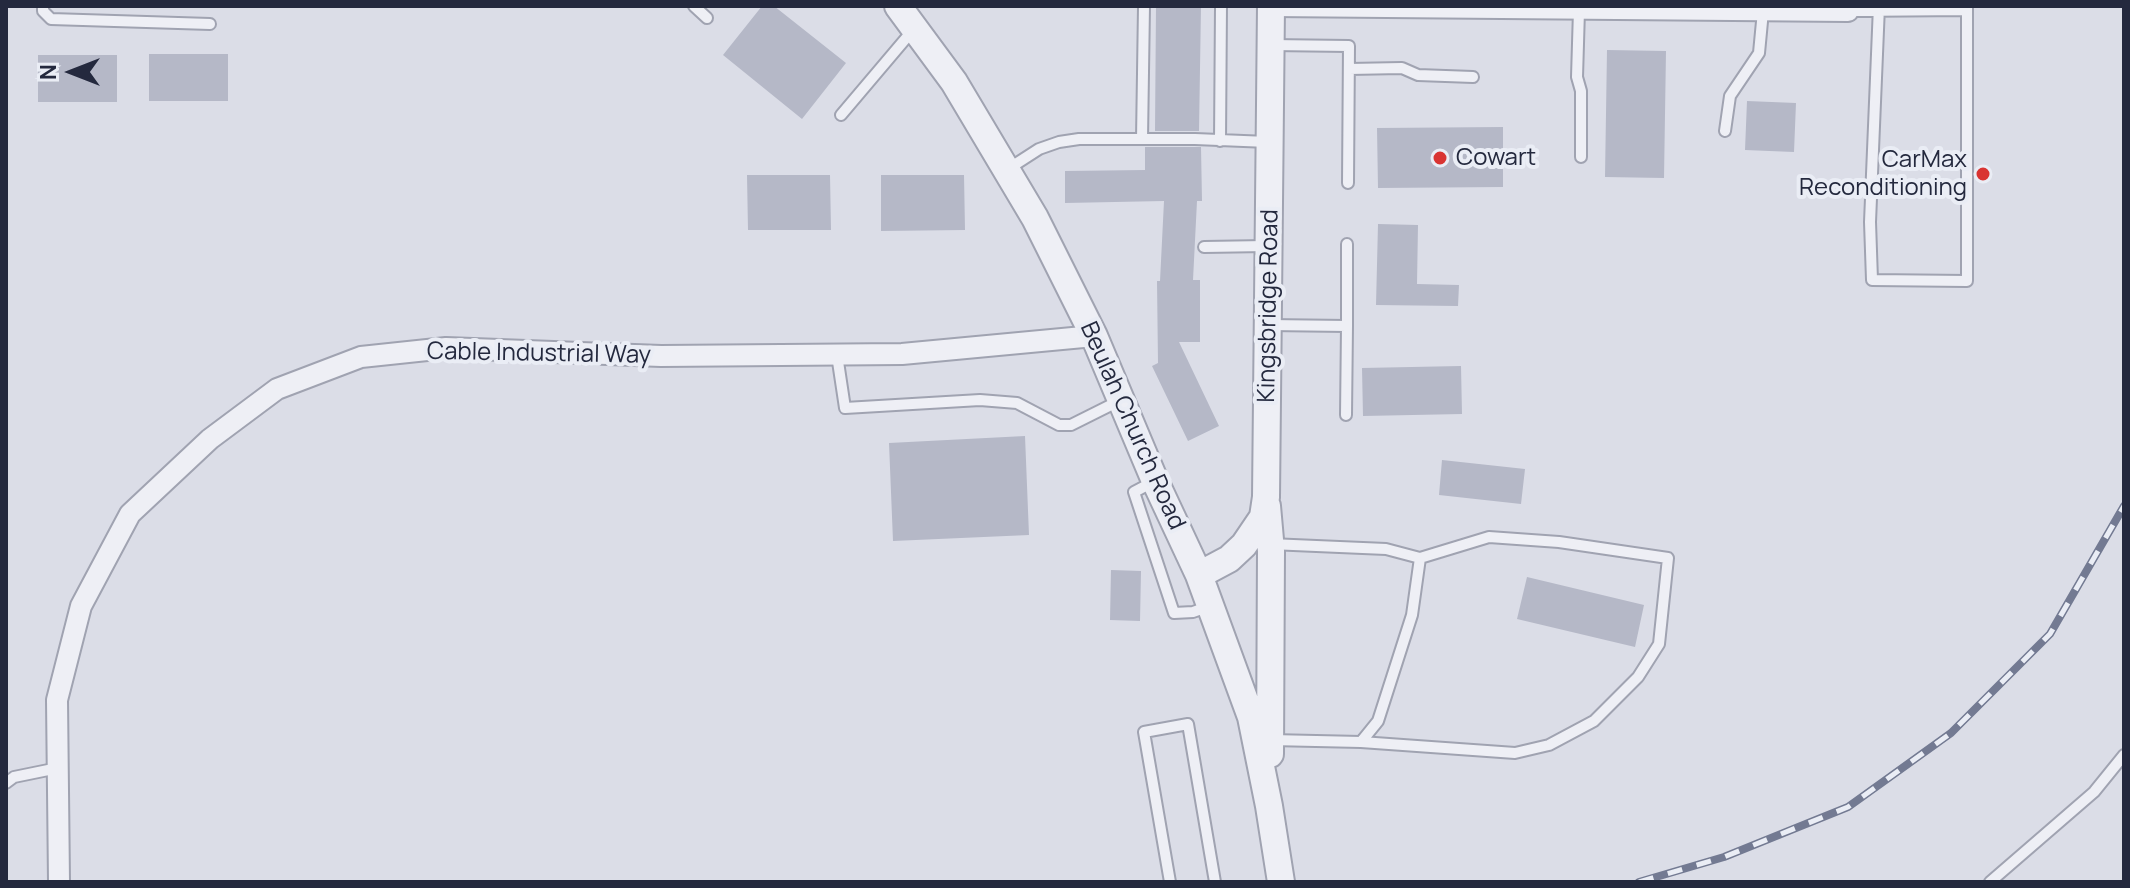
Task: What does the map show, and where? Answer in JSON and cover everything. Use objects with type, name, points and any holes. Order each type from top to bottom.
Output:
[{"type":"street","name":"Beulah Church Road","points":[[898,6],[954,82],[1035,218],[1094,336],[1155,481],[1199,575],[1263,740],[1281,882]]},
{"type":"street","points":[[1271,6],[1848,11]]},
{"type":"street","name":"Kingsbridge Road","points":[[1199,575],[1229,559],[1244,545],[1263,517],[1266,497],[1271,6]]},
{"type":"street","name":"Cable Industrial Way","points":[[59,882],[57,700],[81,606],[130,514],[210,439],[277,389],[361,357],[446,348],[661,356],[902,354],[1094,336]]},
{"type":"street","points":[[1263,740],[1271,544],[1266,497]]},
{"type":"lane","points":[[43,6],[43,11],[51,19],[210,24]]},
{"type":"lane","points":[[694,6],[707,18]]},
{"type":"lane","points":[[1142,139],[1144,6]]},
{"type":"lane","points":[[1220,141],[1221,6]]},
{"type":"lane","points":[[1848,11],[1879,8],[1967,8],[1967,281],[1872,280],[1870,222],[1879,8]]},
{"type":"lane","points":[[1725,131],[1730,96],[1759,53],[1751,9]]},
{"type":"lane","points":[[1579,10],[1577,77],[1581,91],[1581,157]]},
{"type":"lane","points":[[841,115],[914,28]]},
{"type":"lane","points":[[1270,45],[1349,46],[1348,183]]},
{"type":"lane","points":[[1349,69],[1402,68],[1418,75],[1473,77]]},
{"type":"lane","points":[[1006,170],[1039,149],[1059,142],[1142,139],[1270,142]]},
{"type":"lane","points":[[1346,415],[1347,244]]},
{"type":"lane","points":[[1204,247],[1269,246]]},
{"type":"lane","points":[[1269,325],[1347,326]]},
{"type":"lane","points":[[837,354],[845,408],[992,401],[1017,403],[1059,425],[1071,425],[1121,400]]},
{"type":"lane","points":[[1155,481],[1134,492],[1174,613],[1193,612],[1212,605]]},
{"type":"lane","points":[[1244,545],[1386,549],[1420,558],[1489,537],[1559,542],[1668,558],[1659,644],[1638,677],[1594,721],[1549,745],[1515,753],[1361,742],[1263,740]]},
{"type":"lane","points":[[1361,742],[1378,721],[1412,615],[1420,558]]},
{"type":"lane","points":[[1170,882],[1144,732],[1188,724],[1215,882]]},
{"type":"lane","points":[[1990,882],[2094,792],[2124,755]]},
{"type":"lane","points":[[6,783],[14,777],[58,768]]},
{"type":"building","points":[[762,6],[774,6],[846,63],[802,119],[723,55]]},
{"type":"building","points":[[1156,6],[1201,6],[1199,131],[1155,131]]},
{"type":"building","points":[[1607,50],[1666,51],[1664,178],[1605,177]]},
{"type":"building","points":[[149,54],[228,54],[228,101],[149,101]]},
{"type":"building","points":[[38,55],[117,55],[117,102],[38,102]]},
{"type":"building","points":[[1747,101],[1796,103],[1794,152],[1745,150]]},
{"type":"building","name":"Cowart","points":[[1503,127],[1503,187],[1378,188],[1377,128]]},
{"type":"building","points":[[1145,147],[1201,147],[1202,201],[1197,201],[1193,280],[1200,280],[1200,342],[1179,342],[1219,426],[1188,441],[1152,366],[1158,363],[1157,281],[1160,281],[1164,201],[1065,203],[1065,171],[1145,170]]},
{"type":"building","points":[[747,175],[830,175],[831,230],[748,230]]},
{"type":"building","points":[[881,175],[964,175],[965,230],[881,231]]},
{"type":"building","points":[[1378,224],[1418,225],[1417,284],[1459,285],[1458,306],[1376,305]]},
{"type":"building","points":[[1461,366],[1462,414],[1363,416],[1362,368]]},
{"type":"building","points":[[1025,436],[1029,535],[893,541],[889,443]]},
{"type":"building","points":[[1442,460],[1525,469],[1521,504],[1439,495]]},
{"type":"building","points":[[1111,570],[1141,571],[1140,621],[1110,620]]},
{"type":"building","points":[[1527,577],[1644,605],[1635,647],[1517,619]]},
{"type":"railway","points":[[1639,882],[1724,857],[1848,807],[1951,733],[2050,634],[2124,506]]},
{"type":"place","name":"Cowart","points":[[1440,158]]},
{"type":"place","name":"CarMax Reconditioning","points":[[1983,174]]}]
